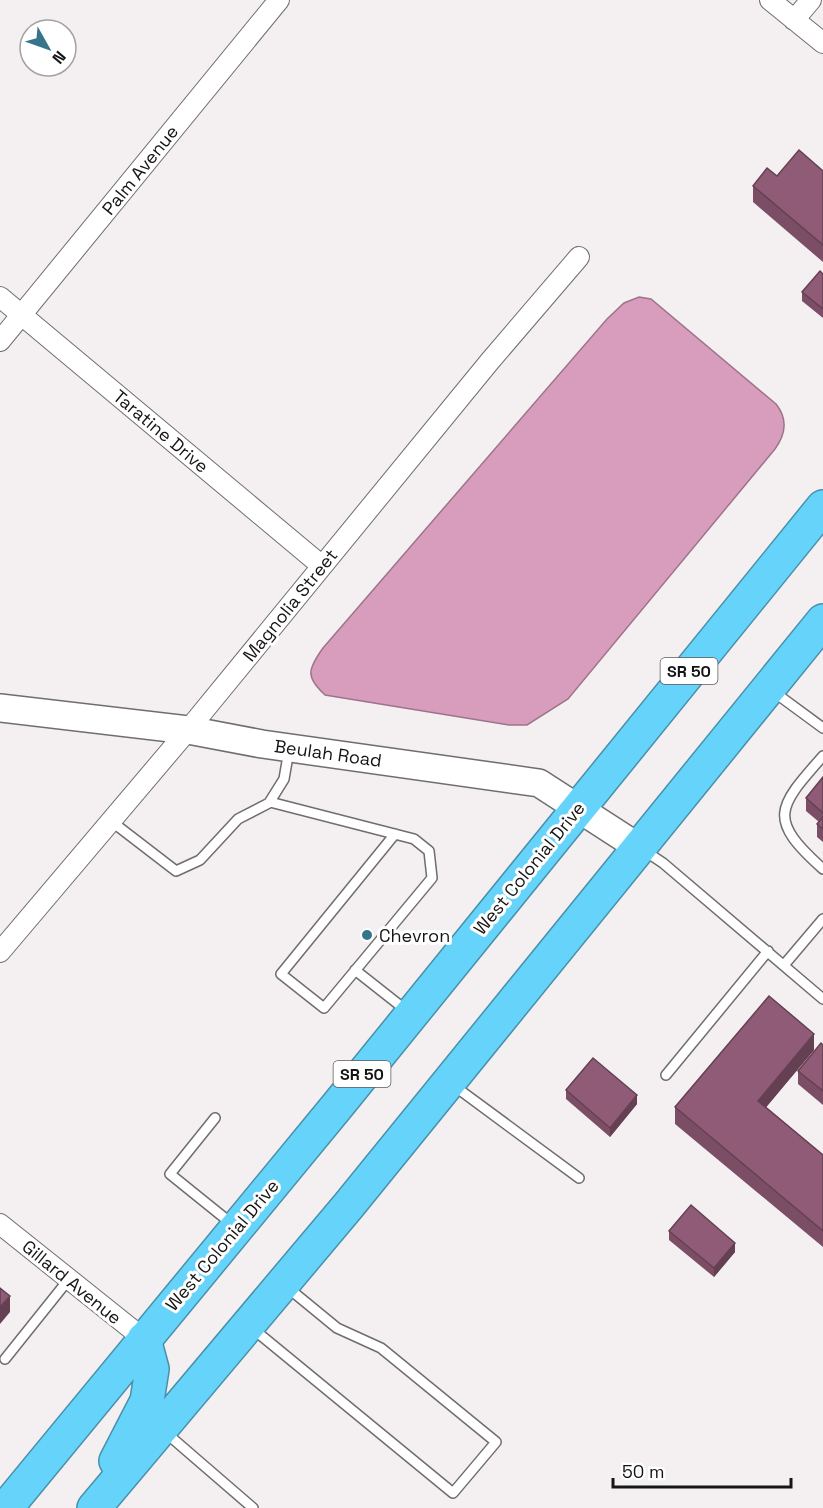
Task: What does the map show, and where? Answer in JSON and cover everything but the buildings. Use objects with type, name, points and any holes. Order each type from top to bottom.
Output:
[{"type":"highway","name":"West Colonial Drive","points":[[10,1497],[237,1227],[823,507]]},
{"type":"highway","points":[[94,1508],[449,1081],[823,621]]},
{"type":"highway","points":[[85,1508],[108,1476],[147,1401],[152,1369],[144,1339]]},
{"type":"street","name":"Palm Avenue","points":[[0,341],[279,0]]},
{"type":"street","points":[[770,0],[823,43]]},
{"type":"street","points":[[794,20],[811,0]]},
{"type":"street","name":"Magnolia Street","points":[[0,952],[188,730],[579,257]]},
{"type":"street","name":"Taratine Drive","points":[[0,297],[322,566]]},
{"type":"street","name":"Beulah Road","points":[[0,708],[188,730],[290,748],[539,783],[638,847]]},
{"type":"street","name":"Gillard Avenue","points":[[0,1224],[144,1339]]},
{"type":"lane","points":[[769,687],[823,728]]},
{"type":"lane","points":[[111,820],[176,871],[200,860],[238,819],[270,802],[284,779],[290,748]]},
{"type":"lane","points":[[823,756],[796,786],[783,810],[786,830],[823,869]]},
{"type":"lane","points":[[270,802],[395,834],[414,839],[429,851],[432,878],[324,1008],[281,974],[395,834]]},
{"type":"lane","points":[[638,847],[663,863],[823,999]]},
{"type":"lane","points":[[784,965],[823,919]]},
{"type":"lane","points":[[666,1075],[768,951]]},
{"type":"lane","points":[[355,970],[411,1014]]},
{"type":"lane","points":[[449,1081],[579,1178]]},
{"type":"lane","points":[[215,1118],[170,1174],[237,1227]]},
{"type":"lane","points":[[5,1359],[69,1279]]},
{"type":"lane","points":[[248,1324],[453,1493],[496,1442],[381,1348],[337,1328],[282,1283]]},
{"type":"lane","points":[[160,1428],[253,1508]]},
{"type":"shaded area","points":[[639,297],[651,299],[776,404],[782,415],[784,426],[775,449],[568,699],[527,725],[509,725],[325,695],[314,683],[311,673],[314,662],[323,648],[607,319],[624,303]]},
{"type":"place","name":"Chevron","points":[[367,935]]}]
